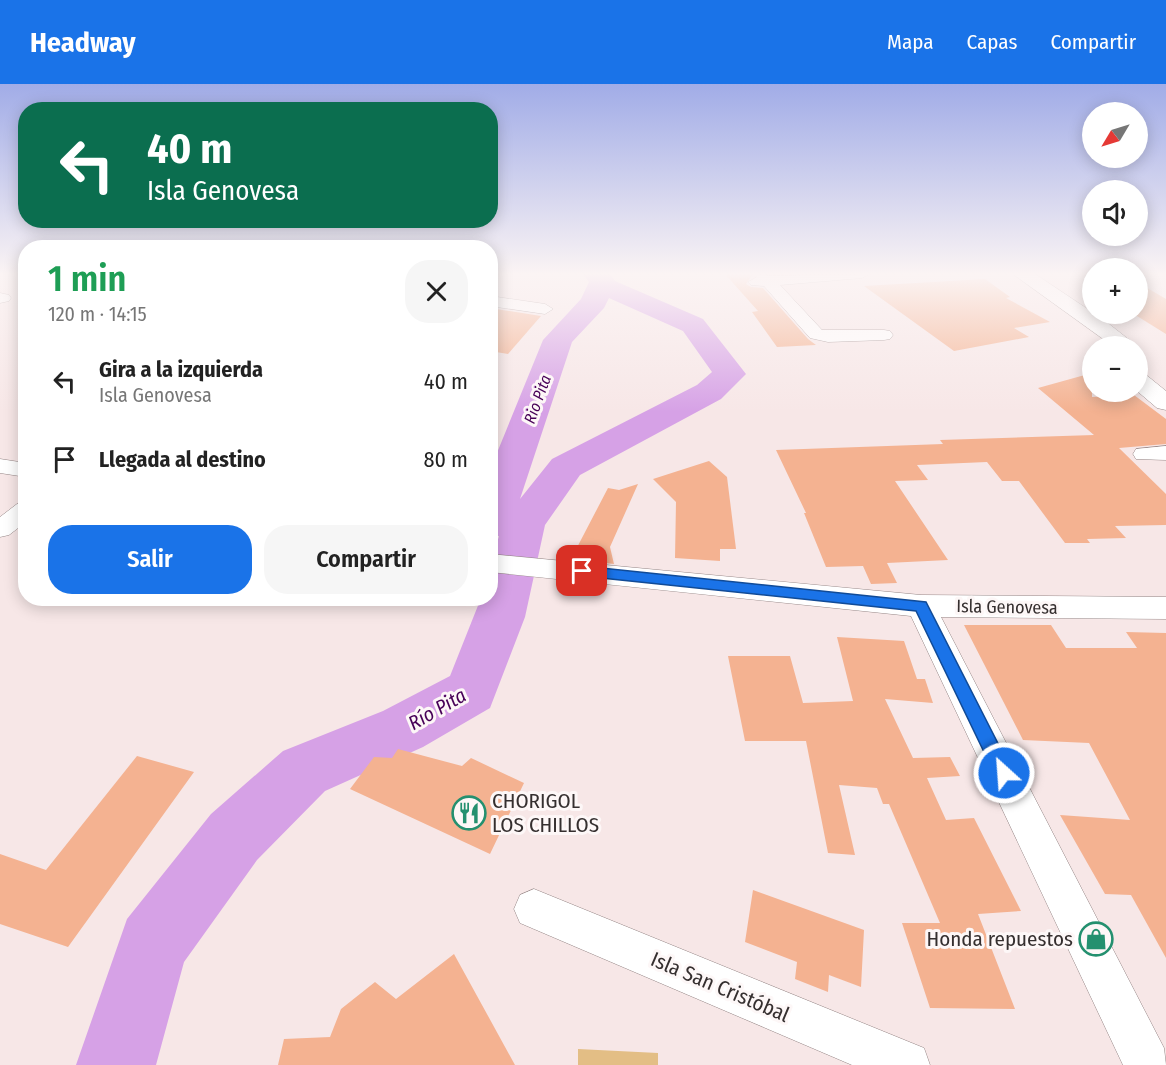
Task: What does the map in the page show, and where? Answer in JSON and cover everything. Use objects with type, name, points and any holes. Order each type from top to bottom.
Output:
[{"type":"highway","points":[[1064,320],[1085,336]]},
{"type":"highway","points":[[1088,320],[1112,336]]},
{"type":"highway","points":[[1148,364],[1166,378]]},
{"type":"highway","points":[[1148,388],[1166,403]]},
{"type":"street","points":[[803,320],[816,334],[828,337],[884,335]]},
{"type":"street","points":[[0,466],[18,469]]},
{"type":"street","points":[[0,529],[18,516]]},
{"type":"street","name":"Isla Genovesa","points":[[498,564],[921,606],[1166,608]]},
{"type":"street","points":[[921,606],[1148,1065]]},
{"type":"street","name":"Isla San Cristóbal","points":[[534,909],[907,1065]]},
{"type":"shaded area","points":[[578,1049],[658,1053],[658,1065],[578,1065]]},
{"type":"building","points":[[498,320],[538,320],[508,354],[498,352]]},
{"type":"building","points":[[758,320],[791,320],[816,345],[777,347]]},
{"type":"building","points":[[911,320],[1046,320],[1050,322],[1014,328],[1029,337],[954,351]]},
{"type":"building","points":[[1148,320],[1166,320],[1166,334],[1148,323]]},
{"type":"building","points":[[1082,376],[1082,402],[1143,402],[1166,419],[1166,444],[1119,448],[1166,494],[1166,525],[1115,526],[1126,538],[1087,539],[1090,543],[1065,543],[1019,481],[1002,481],[987,462],[917,465],[928,480],[895,481],[948,560],[887,563],[897,583],[871,584],[863,566],[826,567],[804,513],[806,513],[776,450],[943,444],[940,440],[1094,435],[1038,388]]},
{"type":"building","points":[[709,461],[727,477],[736,549],[720,549],[720,561],[675,558],[676,502],[653,479]]},
{"type":"building","points":[[638,484],[610,547],[614,564],[571,559],[608,488],[619,490]]},
{"type":"building","points":[[964,625],[1051,625],[1066,648],[1137,648],[1126,632],[1166,633],[1166,958],[1131,895],[1105,894],[1060,815],[1130,820],[1089,743],[1023,740]]},
{"type":"building","points":[[837,637],[904,641],[917,679],[925,679],[933,703],[885,699],[913,758],[950,757],[960,776],[927,778],[946,820],[974,818],[1021,911],[978,914],[1015,1009],[930,1008],[902,923],[940,923],[889,804],[883,804],[877,788],[839,785],[855,855],[828,853],[806,741],[745,741],[728,656],[790,656],[803,703],[853,701]]},
{"type":"building","points":[[398,749],[462,766],[471,758],[524,783],[490,854],[350,789],[374,757],[392,758]]},
{"type":"building","points":[[137,756],[194,772],[68,947],[0,924],[0,854],[46,870]]},
{"type":"building","points":[[753,890],[864,930],[861,987],[829,975],[828,992],[795,979],[797,962],[745,942]]},
{"type":"building","points":[[454,954],[515,1065],[278,1065],[284,1039],[330,1037],[341,1009],[375,982],[396,999]]},
{"type":"waterway","name":"Rio Pita","points":[[498,502],[558,340],[577,320]]},
{"type":"waterway","name":"Río Pita","points":[[116,1065],[153,945],[234,837],[304,771],[403,729],[471,692],[500,617],[524,523],[566,467],[709,392],[730,374],[693,325],[681,320]]},
{"type":"place","name":"CHORIGOL LOS CHILLOS","points":[[469,813]]},
{"type":"place","name":"Honda repuestos","points":[[1096,939]]},
{"type":"route","points":[[582,571],[921,606],[1004,773]]}]
